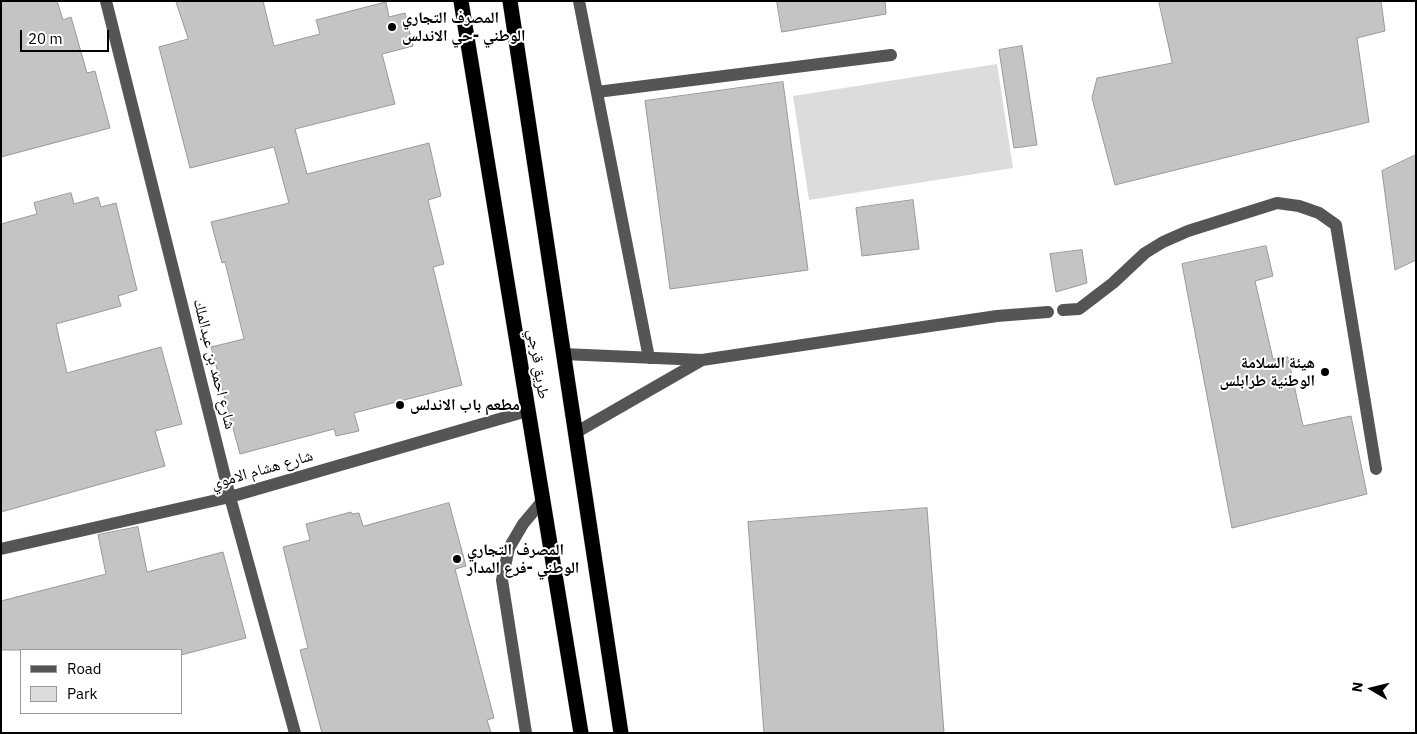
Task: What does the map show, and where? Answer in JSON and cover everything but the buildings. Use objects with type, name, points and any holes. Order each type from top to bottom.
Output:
[{"type":"highway","name":"طريق قرجي","points":[[461,1],[527,411],[544,499],[582,733]]},
{"type":"highway","name":"طريق قرجي","points":[[510,1],[621,733]]},
{"type":"street","name":"شارع احمد بن عبدالملك","points":[[106,1],[230,497],[295,733]]},
{"type":"street","points":[[579,1],[649,358]]},
{"type":"street","points":[[597,92],[891,55]]},
{"type":"street","points":[[1063,310],[1079,308],[1113,284],[1145,253],[1163,242],[1188,231],[1277,203],[1299,206],[1319,213],[1336,224],[1376,469]]},
{"type":"street","points":[[563,354],[702,360],[997,316],[1048,312]]},
{"type":"street","points":[[575,433],[702,360]]},
{"type":"street","name":"شارع هشام الاموي","points":[[1,549],[230,497],[527,411]]},
{"type":"street","points":[[526,733],[502,580],[509,548],[524,524],[544,499]]},
{"type":"green space","points":[[997,64],[1013,168],[809,200],[793,96]]},
{"type":"place","name":"المصرف التجاري الوطني -حي الاندلس","points":[[392,27]]},
{"type":"place","name":"هيئة السلامة الوطنية طرابلس","points":[[1325,372]]},
{"type":"place","name":"مطعم باب الاندلس","points":[[400,405]]},
{"type":"place","name":"المصرف التجاري الوطني -فرع المدار","points":[[457,559]]}]
